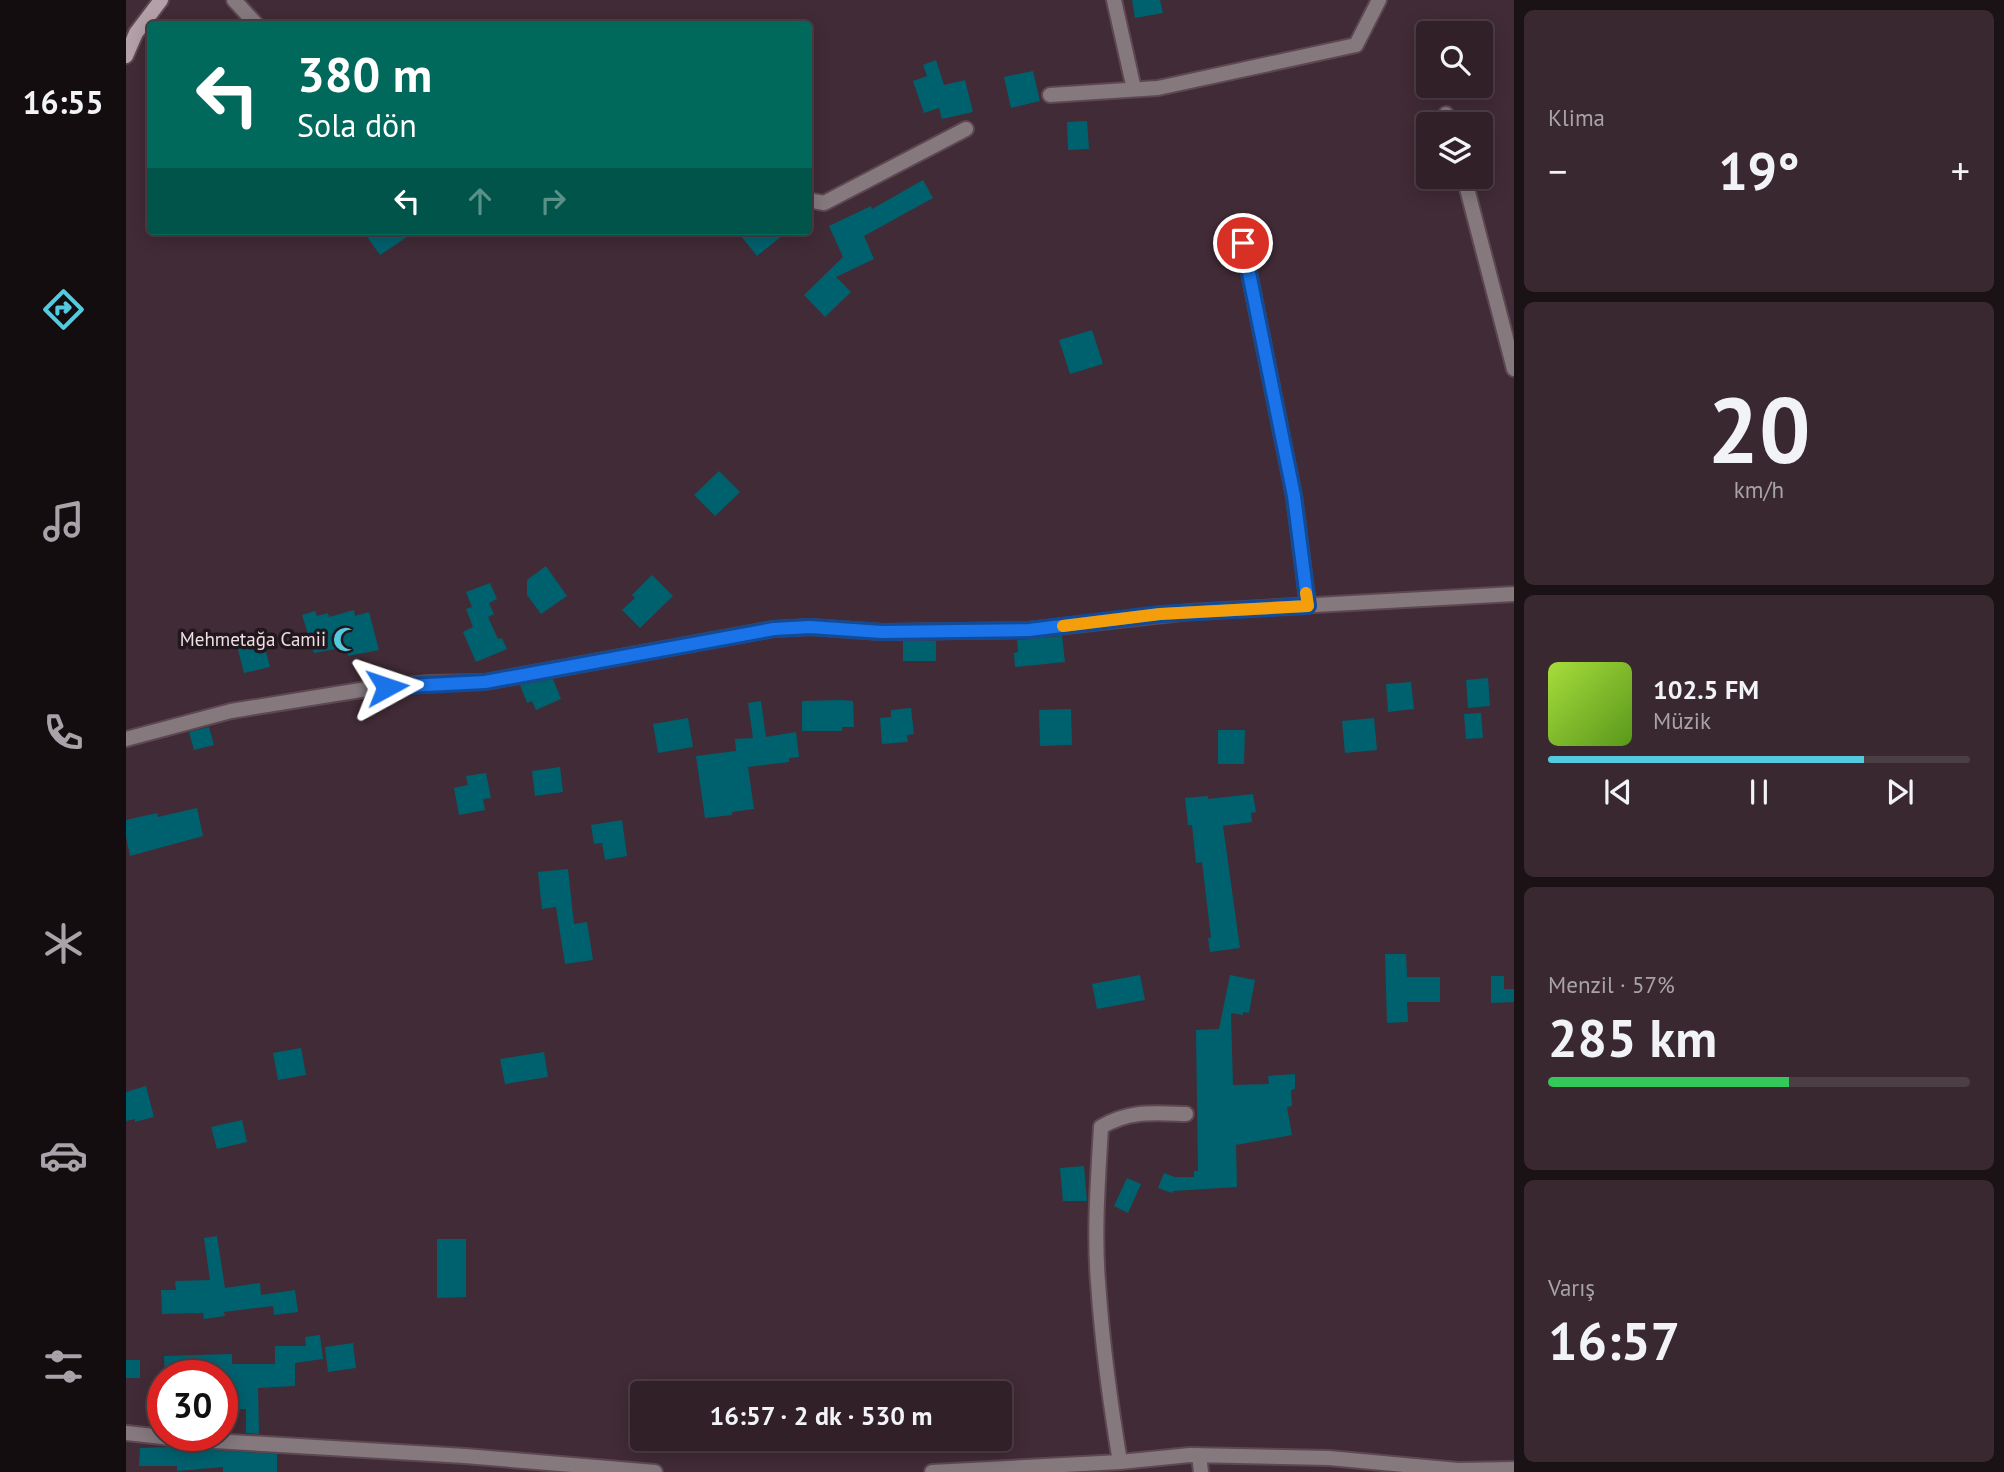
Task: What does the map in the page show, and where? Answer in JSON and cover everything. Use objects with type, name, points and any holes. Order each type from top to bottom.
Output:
[{"type":"street","points":[[126,56],[136,33],[161,0]]},
{"type":"street","points":[[234,0],[253,21]]},
{"type":"street","points":[[1114,0],[1134,89]]},
{"type":"street","points":[[1050,95],[1158,88],[1356,45],[1379,0]]},
{"type":"street","points":[[812,201],[824,203],[965,129]]},
{"type":"street","points":[[1467,189],[1514,369]]},
{"type":"street","points":[[1243,243],[1294,496],[1308,606]]},
{"type":"street","points":[[126,739],[231,711],[367,688],[485,682],[774,629],[810,627],[882,632],[1029,630],[1160,614],[1514,594]]},
{"type":"street","points":[[1120,1462],[1108,1390],[1098,1281],[1097,1195],[1101,1127],[1117,1117],[1148,1113],[1186,1114]]},
{"type":"street","points":[[126,1433],[655,1472]]},
{"type":"street","points":[[1199,1455],[1201,1472]]},
{"type":"street","points":[[932,1472],[1199,1455],[1329,1458],[1458,1470],[1514,1469]]},
{"type":"building","points":[[1132,0],[1160,0],[1163,13],[1135,18]]},
{"type":"building","points":[[936,60],[944,85],[965,80],[973,112],[942,119],[939,108],[924,113],[913,81],[927,76],[923,65]]},
{"type":"building","points":[[1033,71],[1040,101],[1011,108],[1004,77]]},
{"type":"building","points":[[1087,121],[1089,149],[1068,150],[1067,122]]},
{"type":"building","points":[[923,180],[933,198],[864,236],[874,259],[836,277],[851,292],[825,317],[804,295],[843,257],[829,226],[871,206],[872,209]]},
{"type":"building","points":[[366,235],[410,235],[380,255]]},
{"type":"building","points":[[740,235],[783,235],[757,256]]},
{"type":"building","points":[[1092,330],[1103,364],[1070,374],[1059,340]]},
{"type":"building","points":[[719,471],[740,492],[715,516],[694,495]]},
{"type":"building","points":[[546,566],[567,596],[541,614],[527,595],[527,580]]},
{"type":"building","points":[[652,575],[673,596],[640,628],[622,610],[635,598],[632,595]]},
{"type":"building","points":[[490,583],[497,599],[489,603],[494,614],[488,617],[498,639],[502,638],[507,649],[476,662],[463,632],[473,627],[466,609],[472,607],[466,592]]},
{"type":"building","points":[[354,610],[355,616],[369,612],[379,650],[348,656],[346,647],[314,653],[302,615],[315,611],[317,616],[328,613],[329,617]]},
{"type":"building","points":[[249,635],[250,639],[262,636],[270,667],[244,673],[235,638]]},
{"type":"building","points":[[1062,636],[1065,662],[1015,667],[1017,640]]},
{"type":"building","points":[[903,641],[936,641],[936,661],[903,661]]},
{"type":"building","points":[[1488,678],[1490,706],[1468,708],[1466,680]]},
{"type":"building","points":[[553,679],[561,699],[536,710],[532,701],[527,703],[520,685]]},
{"type":"building","points":[[1411,682],[1414,709],[1388,712],[1386,684]]},
{"type":"building","points":[[761,701],[766,737],[796,732],[799,757],[789,758],[789,762],[748,767],[754,809],[705,818],[696,756],[736,751],[735,739],[753,738],[748,703]]},
{"type":"building","points":[[802,701],[853,701],[854,727],[842,727],[842,731],[802,731]]},
{"type":"building","points":[[911,708],[914,734],[907,735],[908,742],[882,744],[880,718],[891,717],[891,710]]},
{"type":"building","points":[[1071,709],[1072,745],[1040,746],[1039,710]]},
{"type":"building","points":[[1481,713],[1483,738],[1466,739],[1464,714]]},
{"type":"building","points":[[688,718],[693,747],[658,753],[653,724]]},
{"type":"building","points":[[1374,718],[1377,750],[1345,753],[1342,721]]},
{"type":"building","points":[[209,727],[214,745],[194,750],[189,732]]},
{"type":"building","points":[[1218,730],[1245,730],[1244,764],[1218,764]]},
{"type":"building","points":[[560,767],[563,792],[535,796],[532,771]]},
{"type":"building","points":[[486,773],[491,798],[483,799],[485,810],[459,815],[454,788],[468,785],[466,776]]},
{"type":"building","points":[[1253,794],[1256,812],[1251,813],[1252,822],[1223,826],[1240,948],[1210,952],[1208,938],[1211,938],[1202,862],[1196,863],[1192,825],[1188,825],[1185,798],[1208,796],[1208,799]]},
{"type":"building","points":[[197,808],[203,836],[130,856],[126,820],[157,813],[158,817]]},
{"type":"building","points":[[622,820],[627,856],[605,860],[602,843],[594,844],[591,825]]},
{"type":"building","points":[[568,869],[574,924],[587,922],[593,960],[565,964],[556,907],[542,909],[538,872]]},
{"type":"building","points":[[1385,954],[1406,954],[1407,977],[1440,977],[1440,1002],[1407,1002],[1408,1022],[1387,1023]]},
{"type":"building","points":[[1140,975],[1145,1000],[1097,1009],[1092,984]]},
{"type":"building","points":[[1230,975],[1255,980],[1249,1013],[1231,1013],[1233,1085],[1269,1084],[1268,1076],[1295,1074],[1295,1089],[1291,1090],[1292,1106],[1287,1107],[1292,1135],[1236,1145],[1237,1187],[1172,1193],[1158,1188],[1164,1173],[1175,1177],[1194,1177],[1194,1171],[1198,1171],[1196,1030],[1219,1029]]},
{"type":"building","points":[[1491,976],[1504,976],[1504,989],[1514,989],[1514,1002],[1491,1003]]},
{"type":"building","points":[[301,1048],[306,1075],[278,1080],[273,1053]]},
{"type":"building","points":[[544,1052],[548,1077],[505,1084],[500,1059]]},
{"type":"building","points":[[146,1086],[154,1117],[135,1122],[135,1119],[126,1121],[126,1092]]},
{"type":"building","points":[[242,1120],[247,1142],[217,1149],[211,1127]]},
{"type":"building","points":[[1084,1166],[1087,1201],[1063,1201],[1060,1168]]},
{"type":"building","points":[[1127,1178],[1141,1184],[1128,1213],[1114,1206]]},
{"type":"building","points":[[217,1236],[225,1288],[260,1283],[261,1295],[295,1290],[298,1312],[274,1315],[273,1306],[224,1312],[225,1316],[204,1319],[203,1313],[162,1314],[161,1290],[176,1290],[175,1281],[210,1280],[204,1238]]},
{"type":"building","points":[[437,1239],[466,1239],[466,1297],[437,1298]]},
{"type":"building","points":[[320,1335],[323,1359],[295,1363],[295,1386],[258,1388],[259,1434],[246,1433],[246,1409],[238,1409],[238,1364],[275,1364],[275,1346],[306,1346],[305,1337]]},
{"type":"building","points":[[353,1343],[356,1368],[328,1372],[325,1347]]},
{"type":"building","points":[[232,1354],[232,1360],[164,1360],[164,1356]]},
{"type":"building","points":[[126,1360],[140,1360],[140,1378],[126,1378]]},
{"type":"building","points":[[140,1448],[147,1448],[147,1451],[277,1454],[277,1472],[223,1472],[223,1467],[177,1471],[177,1466],[139,1466]]},
{"type":"slow traffic","points":[[1063,626],[1160,614],[1308,606],[1306,593]]},
{"type":"place","name":"Mehmetağa Camii","points":[[346,639]]},
{"type":"route","points":[[387,687],[485,682],[631,653],[774,629],[810,627],[882,632],[1029,630],[1160,614],[1308,606],[1294,496],[1243,243]]}]
